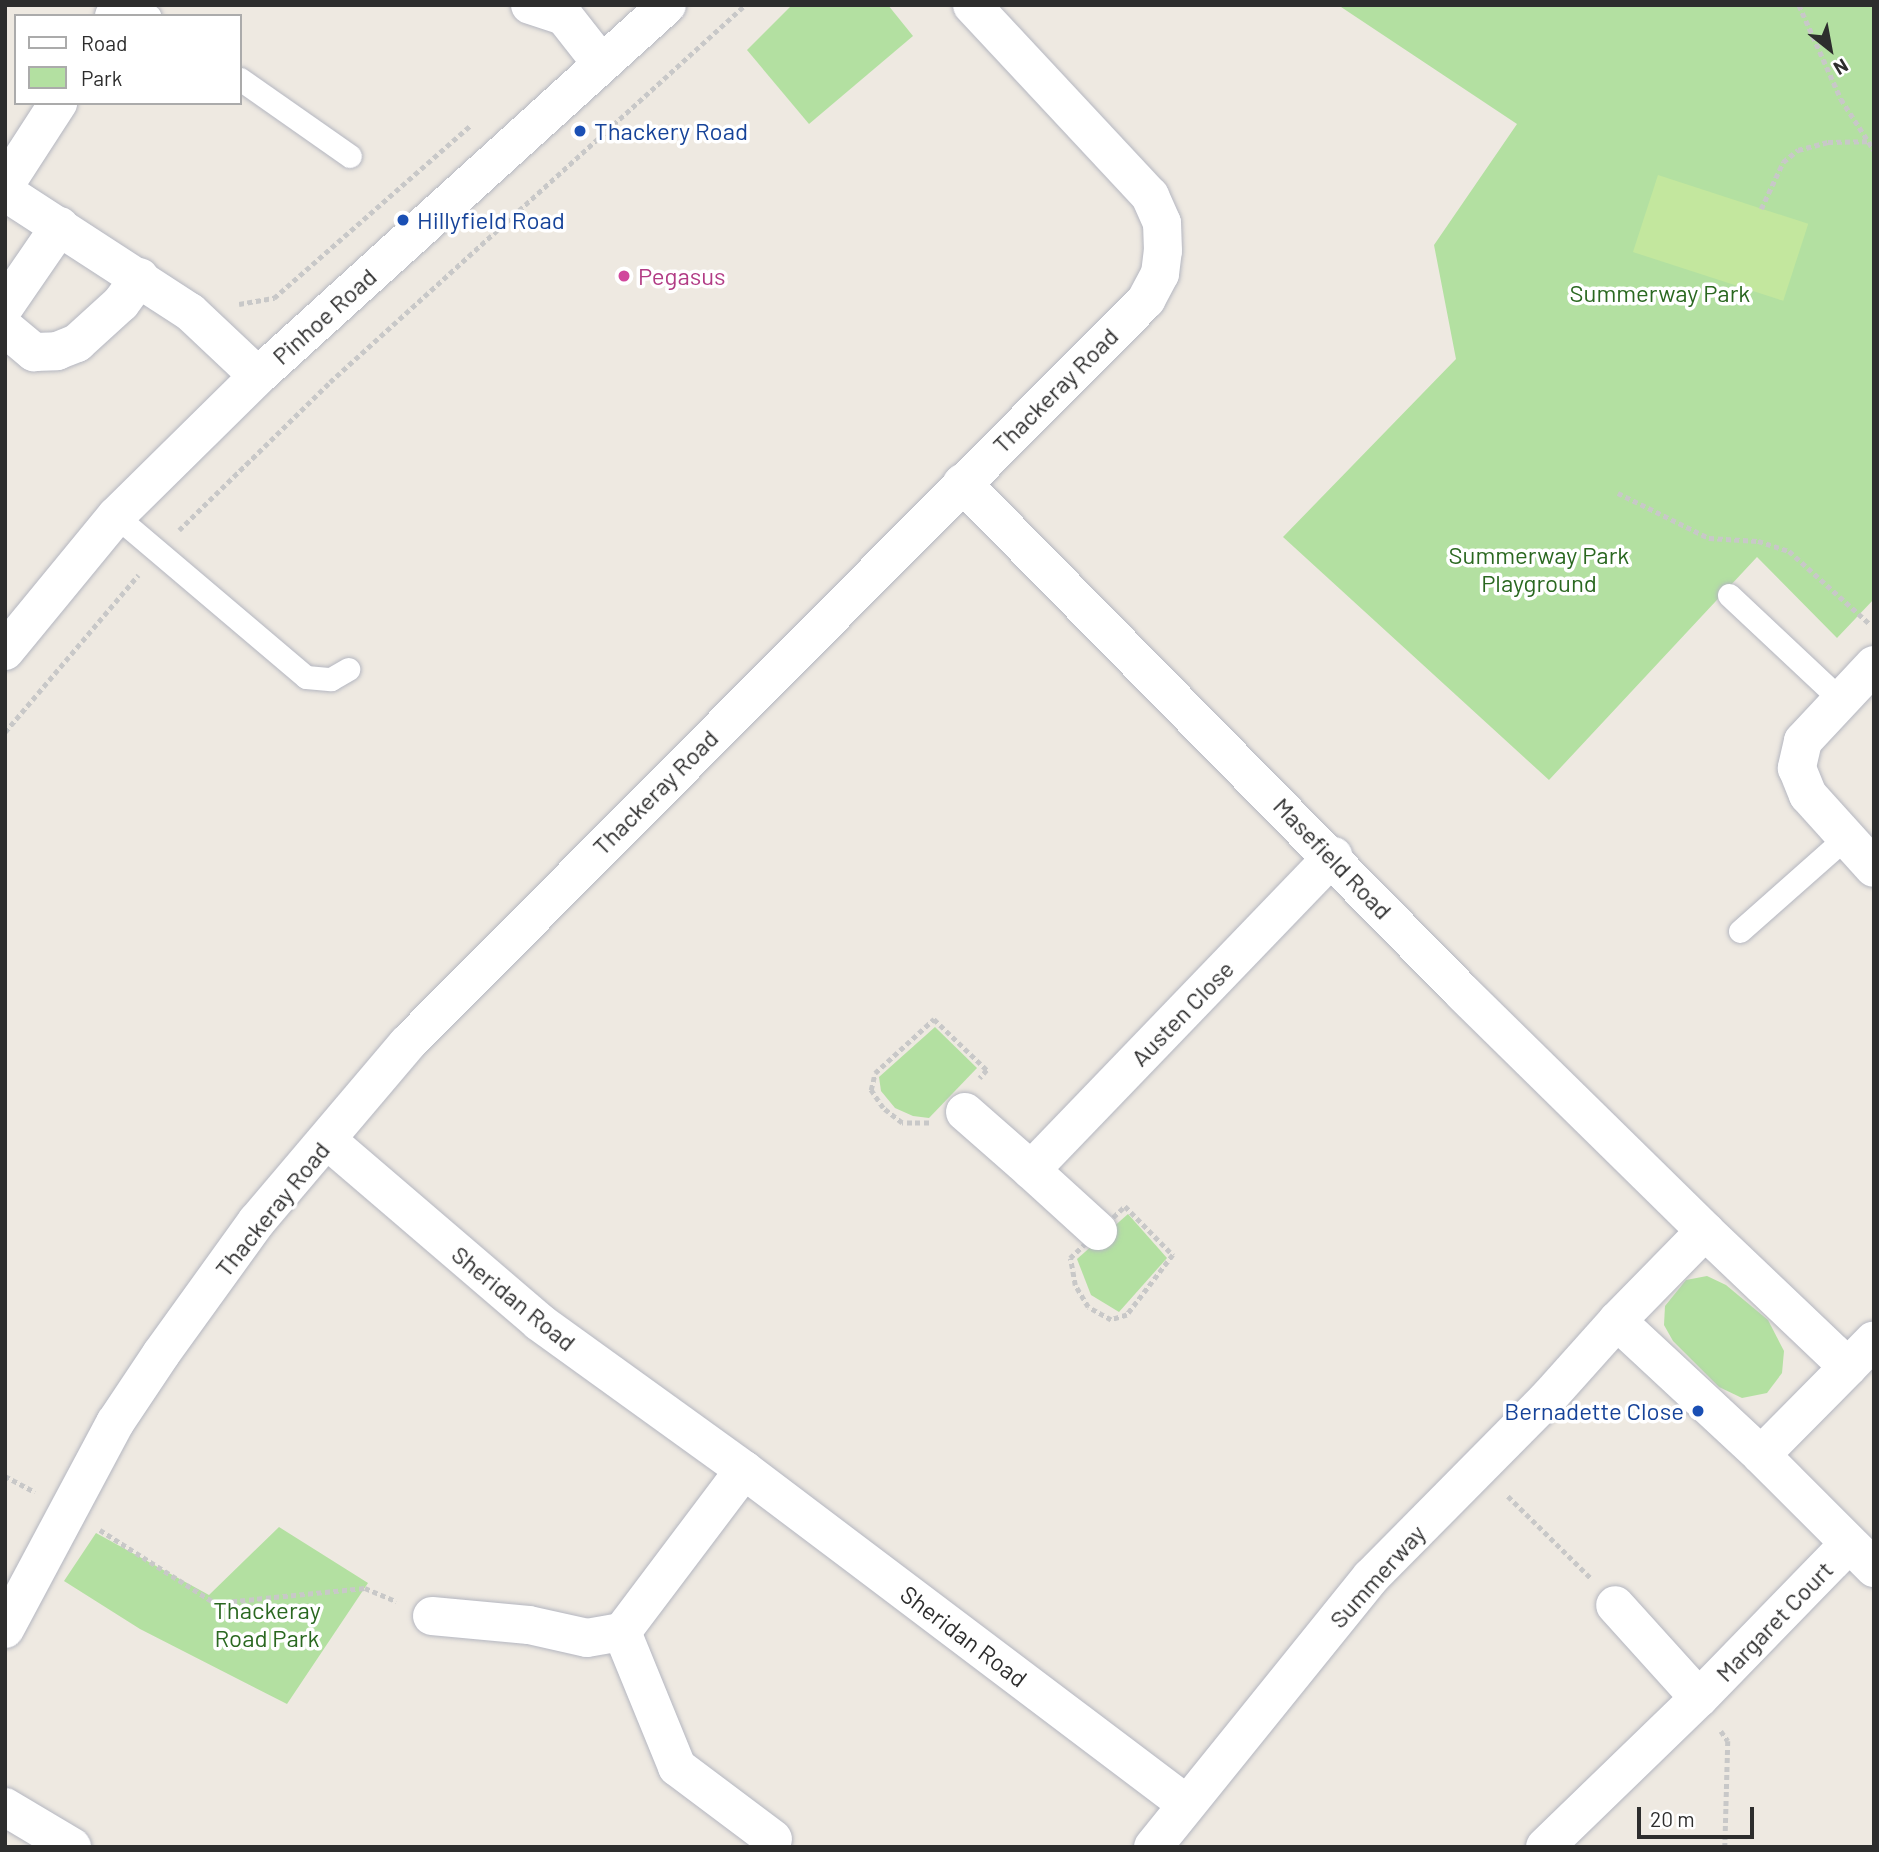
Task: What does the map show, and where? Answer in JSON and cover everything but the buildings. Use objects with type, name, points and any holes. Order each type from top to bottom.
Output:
[{"type":"street","name":"Pinhoe Road","points":[[5,650],[116,516],[258,376],[667,5]]},
{"type":"street","name":"Thackeray Road","points":[[5,1629],[115,1423],[161,1354],[257,1221],[417,1034],[1146,300],[1160,274],[1163,251],[1162,223],[1150,196],[972,5]]},
{"type":"street","points":[[550,9],[601,63]]},
{"type":"street","points":[[5,185],[57,105]]},
{"type":"street","points":[[5,192],[141,277],[190,312],[258,376]]},
{"type":"street","points":[[5,306],[60,226]]},
{"type":"street","points":[[5,328],[34,352],[57,351],[86,335],[121,303],[141,277]]},
{"type":"street","name":"Masefield Road","points":[[962,483],[1333,856],[1463,993],[1704,1231]]},
{"type":"street","points":[[1874,665],[1803,741],[1797,768],[1808,795],[1844,839],[1874,868]]},
{"type":"street","name":"Austen Close","points":[[1031,1170],[1333,856]]},
{"type":"street","points":[[960,1109],[1098,1231]]},
{"type":"street","name":"Sheridan Road","points":[[327,1140],[539,1322],[744,1470],[1185,1803]]},
{"type":"street","points":[[1704,1231],[1861,1354],[1761,1455]]},
{"type":"street","name":"Summerway","points":[[1153,1847],[1185,1803],[1371,1577],[1479,1469],[1704,1231]]},
{"type":"street","points":[[1618,1321],[1761,1455],[1861,1556]]},
{"type":"street","points":[[432,1616],[529,1625],[587,1638],[622,1632],[744,1470]]},
{"type":"street","name":"Margaret Court","points":[[1545,1847],[1699,1698],[1861,1556]]},
{"type":"street","name":"Margaret Court","points":[[1615,1605],[1699,1698]]},
{"type":"street","points":[[622,1632],[677,1767],[773,1839]]},
{"type":"street","points":[[5,1807],[72,1847]]},
{"type":"lane","points":[[242,80],[350,156]]},
{"type":"lane","points":[[116,516],[306,677],[331,679],[348,669]]},
{"type":"lane","points":[[1729,594],[1842,700]]},
{"type":"lane","points":[[1740,931],[1844,839]]},
{"type":"path","points":[[5,732],[157,552],[330,382],[745,5]]},
{"type":"path","points":[[1799,5],[1841,99],[1874,150]]},
{"type":"path","points":[[190,312],[274,298],[472,124]]},
{"type":"path","points":[[1761,209],[1783,162],[1798,150],[1828,142],[1868,141]]},
{"type":"path","points":[[1618,493],[1709,538],[1758,541],[1788,551],[1874,628]]},
{"type":"path","points":[[934,1019],[986,1070],[960,1109],[924,1125],[902,1123],[883,1108],[871,1090],[875,1073],[934,1019]]},
{"type":"path","points":[[1479,1469],[1569,1553],[1615,1605]]},
{"type":"path","points":[[5,1476],[68,1509],[215,1604],[365,1588],[432,1616]]},
{"type":"path","points":[[1699,1698],[1728,1741],[1725,1847]]},
{"type":"green space","points":[[792,5],[888,5],[913,36],[809,124],[747,50]]},
{"type":"green space","name":"Summerway Park","points":[[1338,5],[1874,5],[1874,599],[1837,638],[1757,557],[1549,780],[1283,537],[1456,359],[1434,245],[1517,124]]},
{"type":"green space","points":[[1658,175],[1808,224],[1783,301],[1633,252]]},
{"type":"green space","points":[[935,1027],[977,1068],[929,1118],[913,1116],[895,1108],[881,1091],[879,1077]]},
{"type":"green space","points":[[1128,1214],[1167,1258],[1119,1312],[1091,1295],[1077,1259]]},
{"type":"green space","points":[[1707,1276],[1726,1285],[1768,1320],[1784,1351],[1782,1373],[1767,1393],[1742,1398],[1719,1387],[1673,1341],[1664,1325],[1665,1306],[1686,1280]]},
{"type":"green space","name":"Thackeray Road Park","points":[[279,1527],[368,1583],[287,1704],[140,1629],[64,1581],[96,1533],[209,1595]]},
{"type":"place","name":"Thackery Road","points":[[580,131]]},
{"type":"place","name":"Hillyfield Road","points":[[403,220]]},
{"type":"place","name":"Pegasus","points":[[624,276]]},
{"type":"place","name":"Bernadette Close","points":[[1698,1411]]},
{"type":"park label","name":"Summerway Park Playground","points":[[1539,569]]}]
